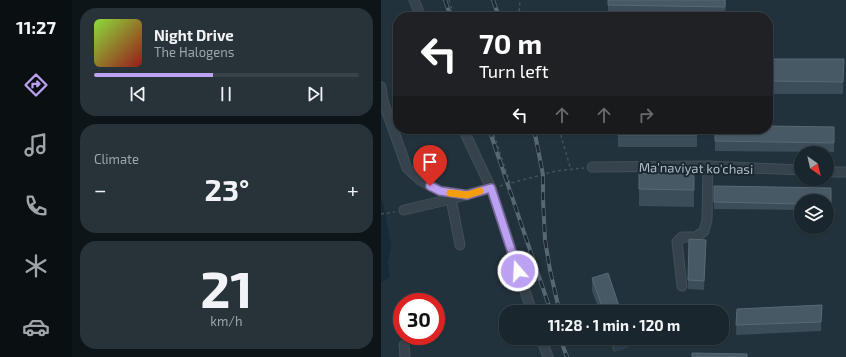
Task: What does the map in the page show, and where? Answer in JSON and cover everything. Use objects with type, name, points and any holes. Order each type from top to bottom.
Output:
[{"type":"street","points":[[415,0],[419,12]]},
{"type":"street","points":[[381,87],[383,101],[393,129]]},
{"type":"street","points":[[395,134],[407,168],[420,180],[440,191],[467,195]]},
{"type":"street","points":[[465,134],[491,188],[530,305]]},
{"type":"street","points":[[682,286],[677,242],[682,237],[696,237],[705,231],[707,220],[708,166]]},
{"type":"street","name":"Ma’naviyat ko'chasi","points":[[592,167],[708,166],[794,170]]},
{"type":"street","points":[[834,172],[846,172]]},
{"type":"street","points":[[404,210],[491,188]]},
{"type":"street","points":[[451,199],[460,245]]},
{"type":"street","points":[[404,345],[405,357]]},
{"type":"street","points":[[543,345],[547,357]]},
{"type":"path","points":[[449,0],[452,12]]},
{"type":"path","points":[[519,12],[520,0]]},
{"type":"path","points":[[494,134],[510,183]]},
{"type":"path","points":[[560,134],[571,170]]},
{"type":"path","points":[[491,188],[556,172],[592,167]]},
{"type":"path","points":[[381,214],[404,210]]},
{"type":"water","points":[[381,200],[383,202],[391,246],[388,263],[390,277],[381,283]]},
{"type":"building","points":[[608,0],[725,0],[725,7],[608,5]]},
{"type":"building","points":[[773,59],[844,59],[843,82],[773,81]]},
{"type":"building","points":[[773,126],[834,127],[834,143],[715,141],[715,134],[773,134]]},
{"type":"building","points":[[618,134],[697,134],[697,135]]},
{"type":"building","points":[[639,173],[694,174],[694,190],[639,189]]},
{"type":"building","points":[[714,186],[831,188],[831,194],[794,194],[794,204],[714,202]]},
{"type":"building","points":[[689,239],[706,240],[704,281],[688,280]]},
{"type":"building","points":[[608,273],[619,305],[602,305],[592,278]]},
{"type":"building","points":[[822,305],[821,322],[736,325],[737,309]]},
{"type":"building","points":[[692,353],[747,354],[747,357],[692,357]]},
{"type":"railway","points":[[445,0],[449,12]]},
{"type":"railway","points":[[493,0],[497,12]]},
{"type":"railway","points":[[491,134],[549,305]]},
{"type":"railway","points":[[535,134],[543,175],[545,240],[558,305]]},
{"type":"railway","points":[[563,345],[567,357]]},
{"type":"slow traffic","points":[[450,193],[467,195],[480,191]]},
{"type":"route","points":[[430,186],[440,191],[467,195],[491,188],[518,271]]}]
